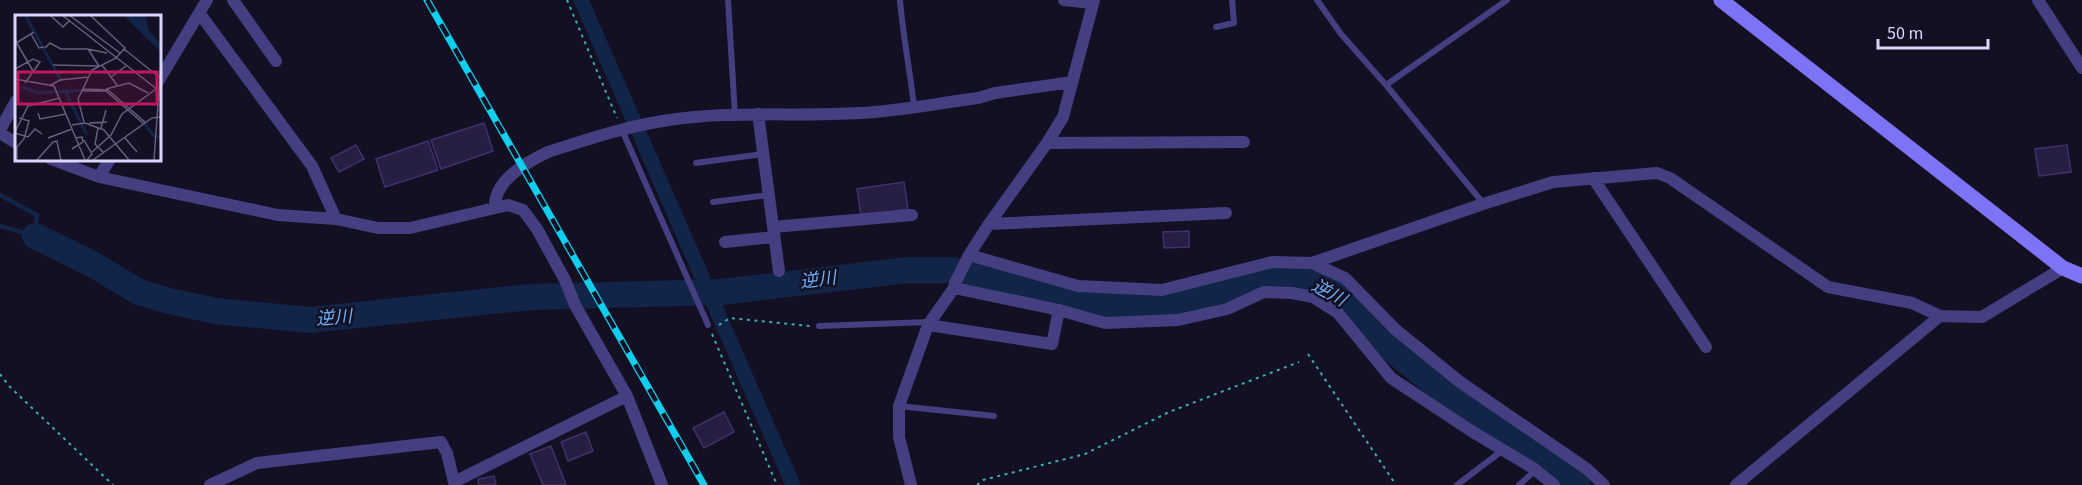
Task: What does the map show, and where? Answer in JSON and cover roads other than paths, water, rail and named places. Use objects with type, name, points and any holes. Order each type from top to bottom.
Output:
[{"type":"street","points":[[160,78],[207,0]]},
{"type":"street","points":[[233,0],[276,61]]},
{"type":"street","points":[[911,485],[898,437],[898,406],[930,323],[955,286],[967,260],[989,224],[1047,143],[1062,117],[1093,2],[1064,0]]},
{"type":"street","points":[[1721,0],[2063,268],[2082,276]]},
{"type":"street","points":[[2038,0],[2082,68]]},
{"type":"street","points":[[200,14],[312,166],[336,219]]},
{"type":"street","points":[[495,207],[496,194],[500,187],[537,157],[623,129],[665,120],[735,115],[860,113],[978,98],[995,93],[1072,82]]},
{"type":"street","points":[[15,103],[0,132],[15,142]]},
{"type":"street","points":[[758,114],[779,271]]},
{"type":"street","points":[[1047,143],[1244,142]]},
{"type":"street","points":[[54,160],[99,177],[278,215],[336,219],[378,228],[410,228],[508,205],[523,210],[537,229],[565,280],[575,305],[627,396],[662,485]]},
{"type":"street","points":[[99,177],[109,160]]},
{"type":"street","points":[[967,260],[1078,286],[1162,290],[1272,262],[1312,263],[1553,182],[1657,173],[1670,178],[1828,287],[1911,303],[1940,316],[1982,317],[2063,268]]},
{"type":"street","points":[[1593,178],[1706,347]]},
{"type":"street","points":[[989,224],[1226,213]]},
{"type":"street","points":[[725,242],[774,232],[912,215]]},
{"type":"street","points":[[1312,263],[1346,278],[1396,330],[1460,382],[1587,470],[1604,485]]},
{"type":"street","points":[[955,286],[1104,323],[1178,320],[1227,309],[1264,292],[1292,293],[1313,297],[1338,313],[1391,378],[1536,470],[1554,485]]},
{"type":"street","points":[[930,323],[1052,344],[1059,310]]},
{"type":"street","points":[[1736,485],[1940,316]]},
{"type":"street","points":[[210,485],[257,463],[441,442],[447,453],[454,482],[627,396]]},
{"type":"lane","points":[[728,0],[735,115]]},
{"type":"lane","points":[[900,0],[914,106]]},
{"type":"lane","points":[[1216,27],[1234,23],[1232,0]]},
{"type":"lane","points":[[1317,0],[1341,34],[1386,85],[1483,204]]},
{"type":"lane","points":[[1386,85],[1507,0]]},
{"type":"lane","points":[[623,129],[710,328]]},
{"type":"lane","points":[[696,163],[764,154]]},
{"type":"lane","points":[[713,202],[769,195]]},
{"type":"lane","points":[[819,326],[930,323]]},
{"type":"lane","points":[[898,406],[994,416]]},
{"type":"lane","points":[[1456,485],[1503,450]]},
{"type":"lane","points":[[1519,485],[1536,470]]},
{"type":"waterway","points":[[581,0],[793,485]]},
{"type":"waterway","points":[[0,195],[37,215],[35,236],[0,226]]},
{"type":"waterway","name":"逆川","points":[[35,236],[92,264],[139,292],[216,311],[310,320],[531,297],[722,292],[908,270],[952,270],[1104,305],[1174,304],[1269,280],[1302,279],[1323,286],[1343,297],[1389,347],[1443,391],[1578,485]]},
{"type":"railway","points":[[427,0],[704,485]]}]
